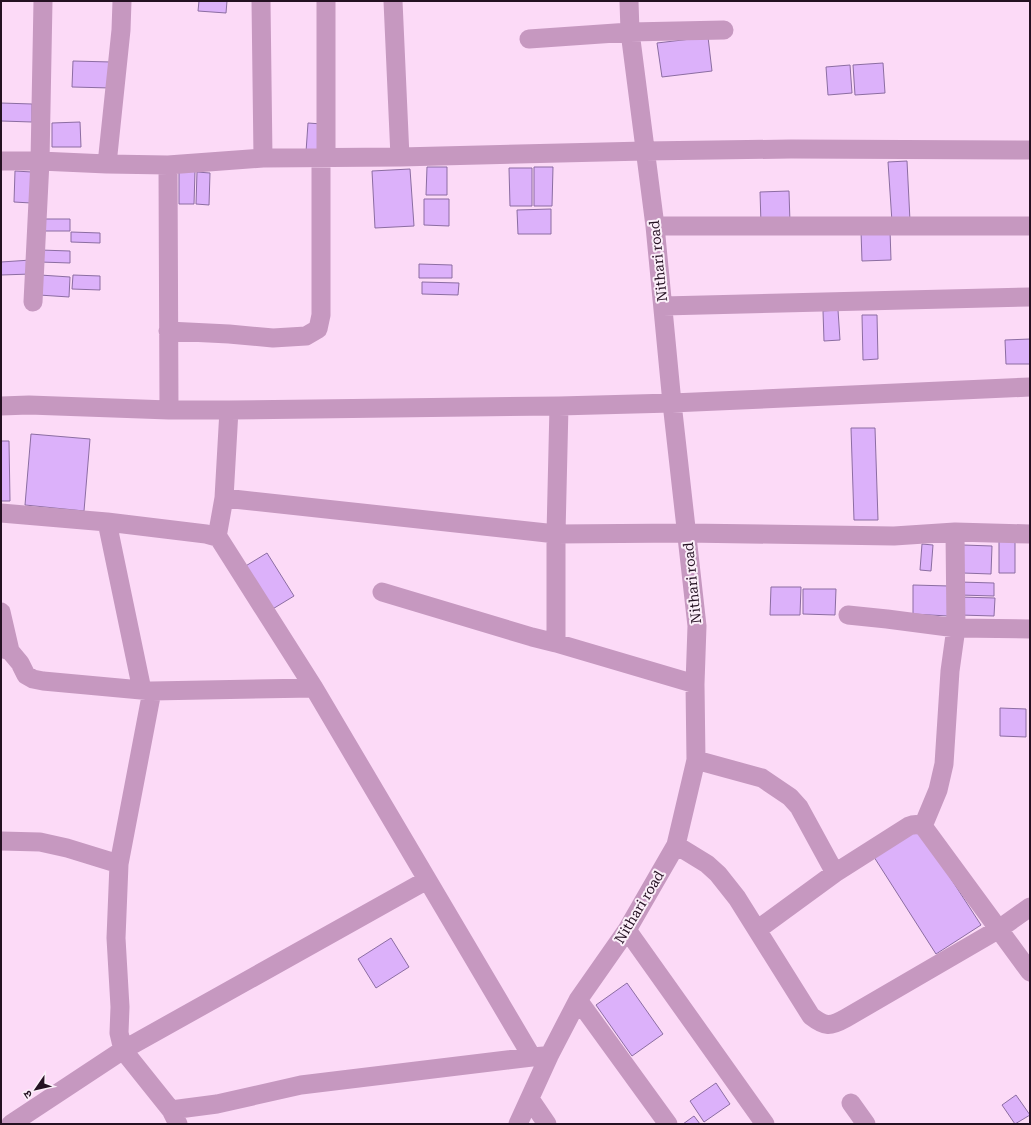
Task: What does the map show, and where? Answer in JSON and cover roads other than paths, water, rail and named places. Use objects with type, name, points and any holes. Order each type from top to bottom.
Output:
[{"type":"street","points":[[33,302],[40,161],[43,1]]},
{"type":"street","points":[[107,164],[121,30],[122,1]]},
{"type":"street","points":[[260,1],[263,158]]},
{"type":"street","points":[[168,331],[273,338],[306,336],[318,329],[320,315],[326,1]]},
{"type":"street","points":[[393,1],[400,156]]},
{"type":"street","name":"Nithari road","points":[[518,1124],[530,1099],[541,1056],[627,930],[676,845],[696,760],[695,684],[697,626],[672,403],[655,226],[630,32],[629,1]]},
{"type":"street","points":[[529,39],[630,32],[724,30]]},
{"type":"street","points":[[1,162],[40,161],[168,165],[263,158],[645,151],[790,149],[1030,150]]},
{"type":"street","points":[[168,165],[169,410]]},
{"type":"street","points":[[655,226],[1030,226]]},
{"type":"street","points":[[663,306],[1030,297]]},
{"type":"street","points":[[1,406],[230,410],[559,406],[672,403],[1030,387]]},
{"type":"street","points":[[556,643],[556,534],[559,406]]},
{"type":"street","points":[[216,537],[224,498],[230,410]]},
{"type":"street","points":[[224,498],[556,534],[686,533],[894,536],[955,532],[1030,534]]},
{"type":"street","points":[[1,513],[107,522],[206,534],[216,537],[224,545],[314,688],[427,880],[541,1056],[301,1085],[217,1104],[174,1117],[122,1050],[119,1033],[120,1007],[116,938],[119,864],[147,691],[107,522]]},
{"type":"street","points":[[923,826],[938,790],[944,764],[950,671],[956,628],[955,532]]},
{"type":"street","points":[[382,592],[695,684]]},
{"type":"street","points":[[1,612],[6,650],[20,663],[26,675],[33,679],[147,691],[314,688]]},
{"type":"street","points":[[848,615],[956,628],[1030,629]]},
{"type":"street","points":[[696,760],[762,778],[790,797],[799,807],[835,873]]},
{"type":"street","points":[[757,930],[835,873],[909,826],[915,824],[923,826],[1030,972]]},
{"type":"street","points":[[1,841],[40,842],[67,848],[119,864]]},
{"type":"street","points":[[676,845],[702,861],[718,874],[757,930],[811,1016],[819,1022],[828,1025],[837,1023],[846,1018],[999,929],[1030,907]]},
{"type":"street","points":[[11,1124],[122,1050],[427,880]]},
{"type":"street","points":[[627,930],[765,1124]]},
{"type":"street","points":[[578,1000],[668,1124]]},
{"type":"street","points":[[530,1099],[547,1124]]},
{"type":"street","points":[[851,1102],[866,1124]]}]
